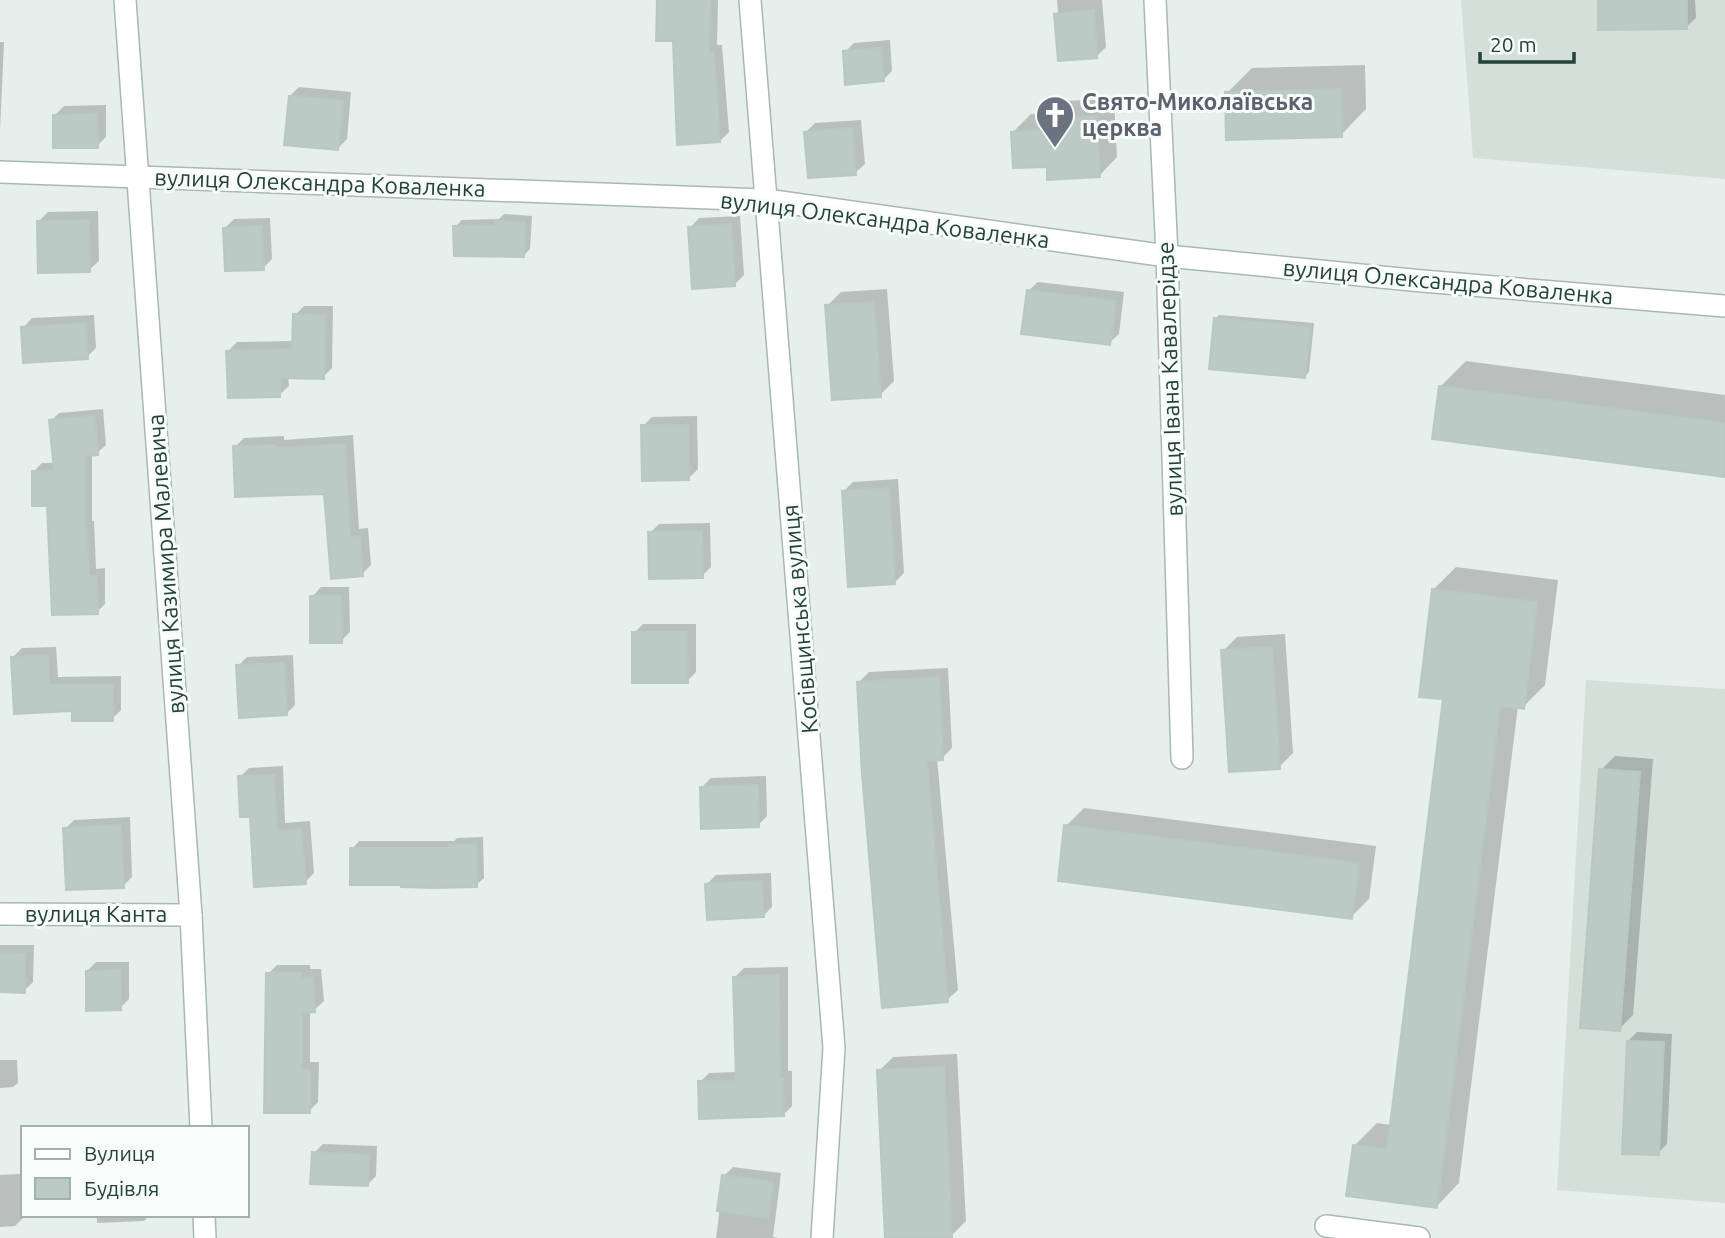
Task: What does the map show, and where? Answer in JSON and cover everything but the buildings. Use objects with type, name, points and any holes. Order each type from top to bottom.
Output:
[{"type":"street","name":"вулиця Казимира Малевича","points":[[125,0],[191,915],[201,1126]]},
{"type":"street","name":"Косівщинська вулиця","points":[[750,0],[834,1048],[822,1238]]},
{"type":"street","name":"вулиця Івана Кавалерідзе","points":[[1155,0],[1167,256],[1182,758]]},
{"type":"street","name":"вулиця Олександра Коваленка","points":[[0,172],[766,200],[1167,256],[1422,281],[1725,306]]},
{"type":"street","name":"вулиця Канта","points":[[0,914],[191,915]]},
{"type":"street","points":[[204,1217],[205,1238]]},
{"type":"street","points":[[1326,1226],[1419,1238]]},
{"type":"shaded area","points":[[1461,0],[1725,0],[1725,179],[1473,158]]},
{"type":"shaded area","points":[[1586,680],[1725,689],[1725,1203],[1557,1190]]},
{"type":"place","name":"Свято-Миколаївська церква","points":[[1055,149]]}]
